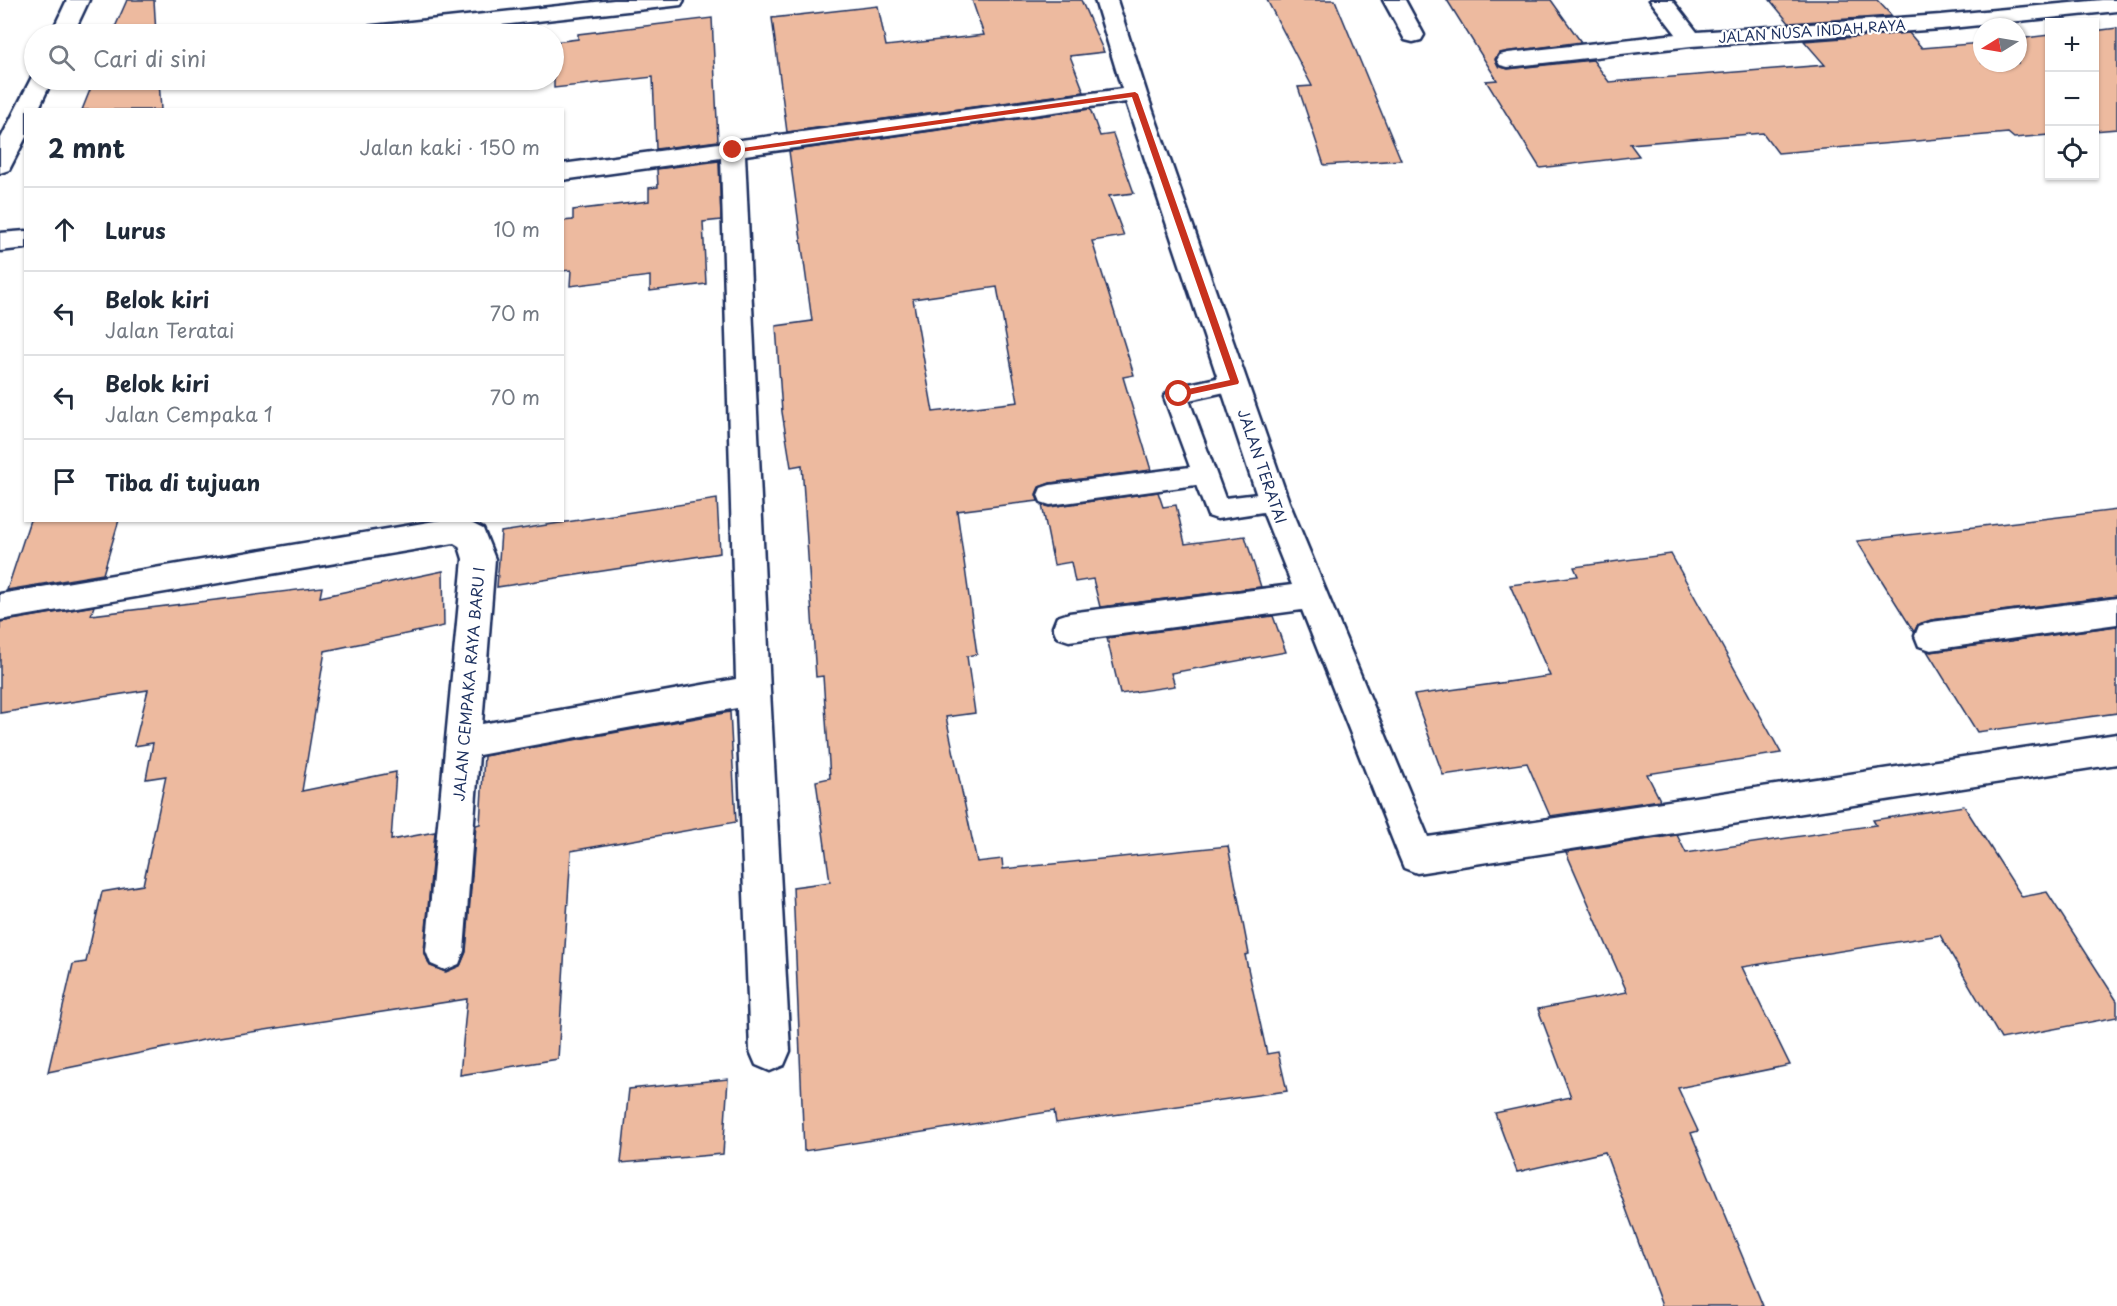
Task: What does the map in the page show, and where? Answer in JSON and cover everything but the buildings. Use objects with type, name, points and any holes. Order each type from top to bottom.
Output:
[{"type":"street","points":[[67,24],[78,0]]},
{"type":"street","points":[[455,24],[673,0]]},
{"type":"street","name":"JALAN TERATAI","points":[[1106,0],[1135,94],[1274,502],[1417,856],[2117,749]]},
{"type":"street","points":[[1394,0],[1413,35]]},
{"type":"street","points":[[1661,0],[1691,39]]},
{"type":"street","points":[[1919,0],[1941,22]]},
{"type":"street","name":"JALAN NUSA INDAH RAYA","points":[[1508,60],[1691,39],[1941,22],[2117,5]]},
{"type":"street","points":[[27,108],[35,90]]},
{"type":"street","points":[[564,171],[733,150],[1135,94]]},
{"type":"street","points":[[0,165],[24,114]]},
{"type":"street","points":[[733,150],[753,691],[770,1051]]},
{"type":"street","points":[[0,242],[24,239]]},
{"type":"street","name":"JALAN CEMPAKA RAYA BARU I","points":[[0,607],[457,530],[472,538],[479,559],[445,951]]},
{"type":"street","points":[[1069,627],[1312,596]]},
{"type":"street","points":[[1930,636],[2117,611]]},
{"type":"street","points":[[462,743],[753,691]]},
{"type":"lane","points":[[1235,382],[1179,394],[1176,397],[1217,509],[1274,502]]},
{"type":"lane","points":[[1050,495],[1204,475]]},
{"type":"route","points":[[733,150],[1135,94],[1235,382],[1179,394]]}]
